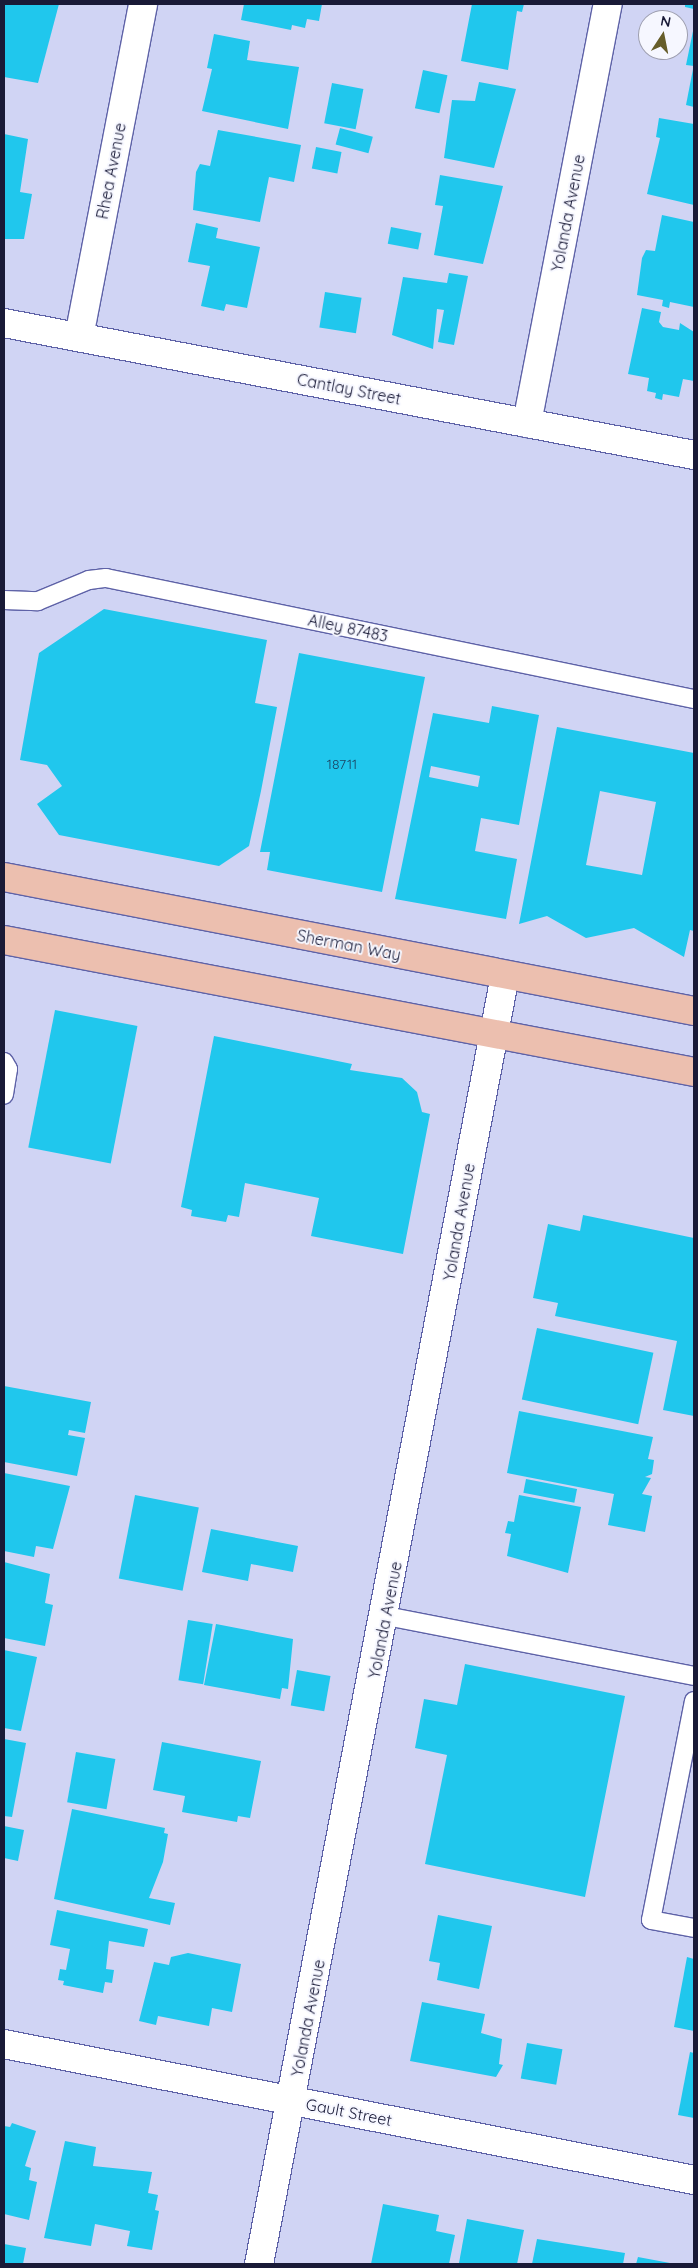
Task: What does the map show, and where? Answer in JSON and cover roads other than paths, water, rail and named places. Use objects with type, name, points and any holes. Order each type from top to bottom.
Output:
[{"type":"main road","name":"Sherman Way","points":[[4,877],[505,976],[694,1011]]},
{"type":"main road","points":[[4,940],[694,1072]]},
{"type":"street","name":"Rhea Avenue","points":[[79,337],[143,4]]},
{"type":"street","name":"Yolanda Avenue","points":[[527,423],[608,4]]},
{"type":"street","name":"Cantlay Street","points":[[4,323],[694,454]]},
{"type":"street","name":"Yolanda Avenue","points":[[259,2264],[386,1616],[505,976]]},
{"type":"street","name":"Gault Street","points":[[4,2044],[694,2180]]},
{"type":"lane","name":"Alley 87483","points":[[4,600],[38,600],[89,580],[106,578],[694,700]]},
{"type":"lane","points":[[4,1062],[8,1069],[4,1094]]},
{"type":"lane","points":[[386,1616],[694,1676]]},
{"type":"lane","points":[[694,1701],[651,1920],[694,1928]]}]
